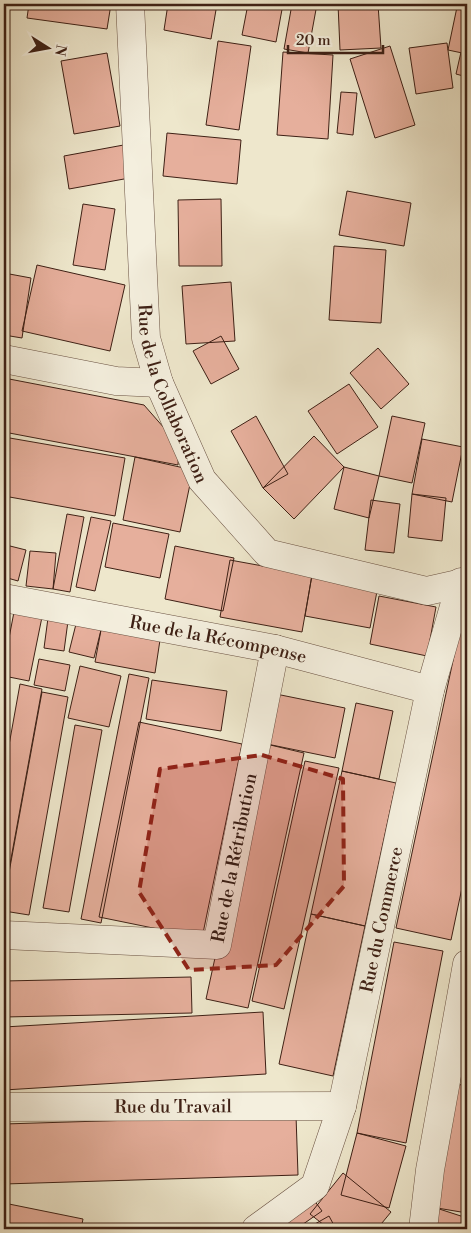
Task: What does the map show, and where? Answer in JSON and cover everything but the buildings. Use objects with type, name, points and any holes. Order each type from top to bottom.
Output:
[{"type":"street","name":"Rue de la Collaboration","points":[[130,4],[146,338],[159,383],[202,480],[267,553],[427,591],[464,582]]},
{"type":"street","points":[[4,359],[116,381],[159,383]]},
{"type":"street","name":"Rue du Commerce","points":[[256,1229],[315,1186],[342,1106],[430,690],[464,582]]},
{"type":"street","name":"Rue de la Récompense","points":[[4,598],[275,649],[430,690]]},
{"type":"street","name":"Rue de la Rétribution","points":[[4,935],[217,945],[275,649]]},
{"type":"street","points":[[422,1229],[430,1170],[467,964]]},
{"type":"street","name":"Rue du Travail","points":[[4,1107],[342,1106]]},
{"type":"highlighted area","points":[[262,755],[343,779],[344,886],[276,965],[189,970],[139,892],[160,769]]}]
